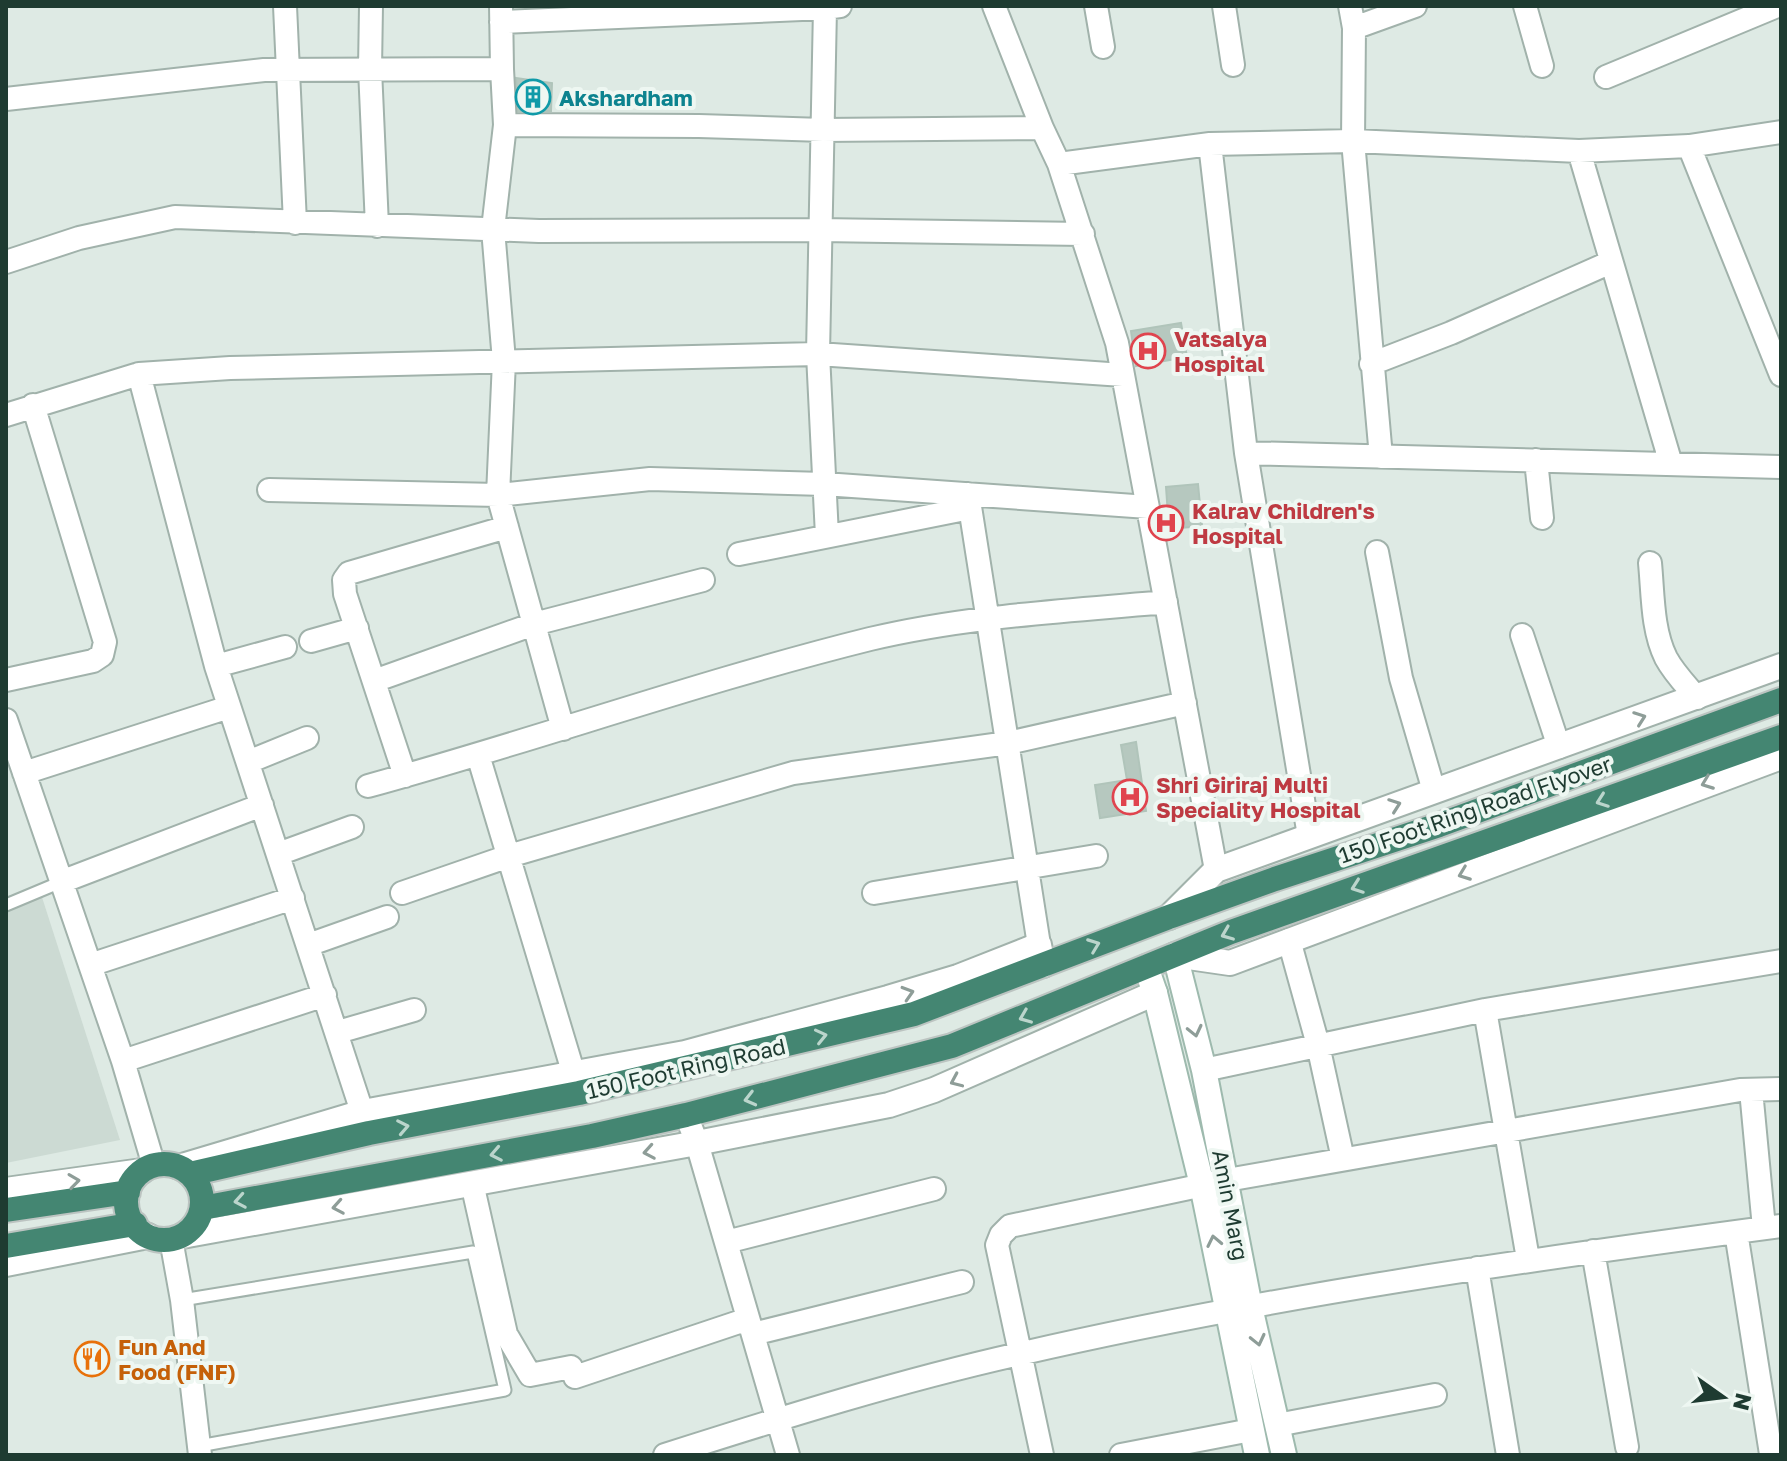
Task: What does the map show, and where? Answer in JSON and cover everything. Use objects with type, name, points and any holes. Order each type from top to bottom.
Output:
[{"type":"highway","name":"150 Foot Ring Road Flyover","points":[[1169,917],[1439,825],[1781,700]]},
{"type":"highway","name":"150 Foot Ring Road Flyover","points":[[1175,955],[1781,737]]},
{"type":"highway","name":"150 Foot Ring Road","points":[[184,1170],[366,1122],[914,1014],[1041,955],[1169,917]]},
{"type":"highway","name":"150 Foot Ring Road","points":[[202,1208],[562,1142],[686,1115],[952,1046],[1175,955]]},
{"type":"highway","points":[[6,1246],[159,1234],[198,1219],[202,1208],[198,1184],[184,1170],[166,1164],[148,1168],[133,1181],[128,1192],[127,1205],[159,1234]]},
{"type":"highway","points":[[6,1210],[128,1192]]},
{"type":"street","points":[[285,6],[295,223]]},
{"type":"street","points":[[371,6],[370,69],[377,226]]},
{"type":"street","points":[[994,6],[1059,164],[1117,343],[1216,870]]},
{"type":"street","points":[[1096,6],[1103,47]]},
{"type":"street","points":[[1224,6],[1233,65]]},
{"type":"street","points":[[1350,6],[1354,28],[1353,141],[1381,457]]},
{"type":"street","points":[[1354,28],[1415,6]]},
{"type":"street","points":[[1525,6],[1542,66]]},
{"type":"street","points":[[1606,77],[1777,6]]},
{"type":"street","points":[[563,729],[498,495],[504,361],[493,229],[505,125],[501,14],[830,7],[823,130],[818,354],[827,536]]},
{"type":"street","points":[[6,99],[264,70],[502,69]]},
{"type":"street","points":[[505,125],[823,130],[1042,128]]},
{"type":"street","points":[[1059,164],[1210,144],[1353,141],[1579,151],[1689,146],[1781,132]]},
{"type":"street","points":[[1210,144],[1246,453],[1309,836]]},
{"type":"street","points":[[1689,146],[1781,375]]},
{"type":"street","points":[[1579,151],[1671,464]]},
{"type":"street","points":[[6,262],[79,238],[175,217],[493,229],[1083,234]]},
{"type":"street","points":[[1371,364],[1451,333],[1611,262]]},
{"type":"street","points":[[6,415],[139,374],[230,368],[818,354],[1123,375]]},
{"type":"street","points":[[139,374],[216,666],[366,1122]]},
{"type":"street","points":[[6,680],[93,661],[102,655],[105,642],[33,405]]},
{"type":"street","points":[[1246,453],[1781,467]]},
{"type":"street","points":[[1536,460],[1542,518]]},
{"type":"street","points":[[269,490],[498,495],[650,479],[824,484],[969,501],[1148,507]]},
{"type":"street","points":[[739,554],[969,501]]},
{"type":"street","points":[[969,501],[1041,955]]},
{"type":"street","points":[[405,776],[345,594],[344,580],[349,573],[507,527]]},
{"type":"street","points":[[1377,552],[1401,678],[1434,791]]},
{"type":"street","points":[[1650,563],[1655,615],[1664,654],[1674,672],[1697,698]]},
{"type":"street","points":[[374,681],[534,624],[703,580]]},
{"type":"street","points":[[368,786],[872,639],[987,618],[1166,602]]},
{"type":"street","points":[[311,641],[357,628]]},
{"type":"street","points":[[1522,635],[1559,747]]},
{"type":"street","points":[[216,666],[285,647]]},
{"type":"street","points":[[1169,917],[1216,870],[1781,666]]},
{"type":"street","points":[[402,893],[509,856],[793,773],[1008,743],[1185,703]]},
{"type":"street","points":[[24,773],[229,707]]},
{"type":"street","points":[[6,720],[123,1061],[148,1168],[6,1190]]},
{"type":"street","points":[[248,762],[307,738]]},
{"type":"street","points":[[478,755],[576,1083]]},
{"type":"street","points":[[1175,955],[1230,963],[1781,757]]},
{"type":"street","points":[[61,882],[262,805]]},
{"type":"street","points":[[278,854],[352,827]]},
{"type":"street","points":[[874,893],[1096,856]]},
{"type":"street","points":[[90,965],[293,898]]},
{"type":"street","points":[[308,945],[387,917]]},
{"type":"street","points":[[1289,940],[1318,1045],[1343,1159]]},
{"type":"street","name":"Amin Marg","points":[[1175,955],[1227,1180],[1251,1430],[1257,1455]]},
{"type":"street","points":[[1204,1070],[1485,1010],[1781,961]]},
{"type":"street","name":"Amin Marg","points":[[1146,967],[1202,1185],[1284,1455]]},
{"type":"street","points":[[6,1264],[159,1234],[697,1143],[889,1105],[934,1090],[1155,993]]},
{"type":"street","points":[[123,1061],[325,995]]},
{"type":"street","points":[[338,1032],[414,1010]]},
{"type":"street","points":[[1485,1010],[1528,1259]]},
{"type":"street","points":[[1042,1455],[997,1245],[1010,1226],[1343,1159],[1751,1090],[1781,1089]]},
{"type":"street","points":[[665,1455],[778,1420],[1020,1353],[1239,1309],[1528,1259],[1773,1227],[1751,1090]]},
{"type":"street","points":[[686,1115],[697,1143],[788,1455]]},
{"type":"street","points":[[472,1183],[506,1334],[530,1375],[573,1372],[750,1327],[962,1282]]},
{"type":"street","points":[[726,1242],[934,1189]]},
{"type":"street","points":[[1736,1232],[1771,1454]]},
{"type":"street","points":[[159,1234],[182,1300],[200,1450]]},
{"type":"street","points":[[1593,1251],[1627,1447]]},
{"type":"street","points":[[1477,1268],[1508,1455]]},
{"type":"street","points":[[1277,1425],[1435,1395]]},
{"type":"street","points":[[1121,1455],[1251,1430]]},
{"type":"lane","points":[[6,905],[61,882]]},
{"type":"lane","points":[[182,1300],[473,1252],[505,1390],[200,1450]]},
{"type":"shaded area","points":[[40,891],[120,1140],[6,1163],[6,900]]},
{"type":"building","name":"Akshardham","points":[[516,78],[552,83],[551,111],[518,111]]},
{"type":"building","points":[[1181,323],[1187,357],[1136,366],[1131,331]]},
{"type":"building","points":[[1198,484],[1202,526],[1169,529],[1166,487]]},
{"type":"building","points":[[1136,742],[1146,811],[1100,818],[1095,785],[1127,780],[1121,745]]},
{"type":"place","name":"Akshardham","points":[[533,97]]},
{"type":"place","name":"Vatsalya Hospital","points":[[1148,351]]},
{"type":"place","name":"Kalrav Children's Hospital","points":[[1166,523]]},
{"type":"place","name":"Shri Giriraj Multi Speciality Hospital","points":[[1130,797]]},
{"type":"place","name":"Fun And Food (FNF)","points":[[92,1359]]}]
